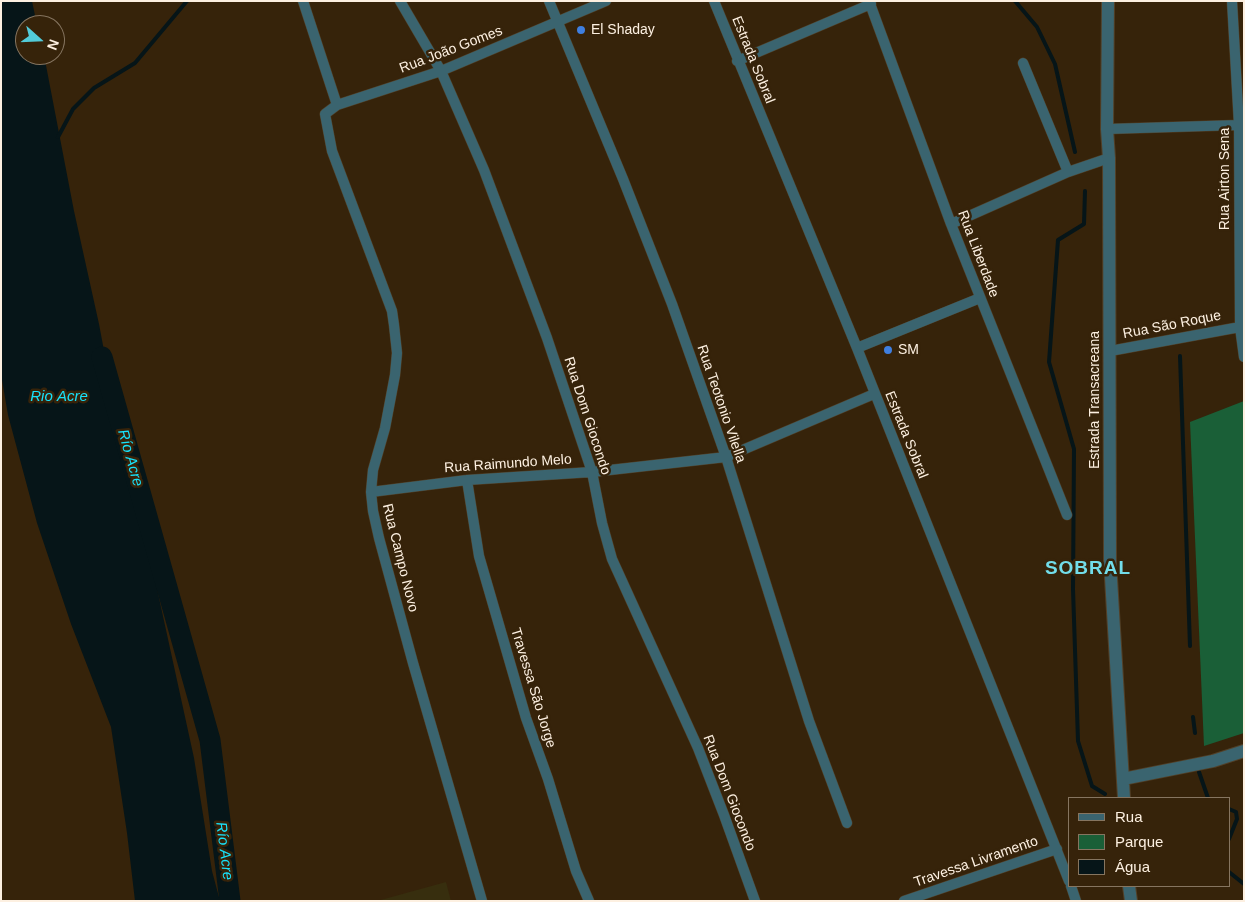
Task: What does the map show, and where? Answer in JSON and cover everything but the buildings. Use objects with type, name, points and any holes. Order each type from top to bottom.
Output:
[{"type":"street","points":[[303,1],[337,105]]},
{"type":"street","name":"Rua Dom Giocondo","points":[[400,1],[441,71],[484,170],[547,338],[592,472],[602,523],[612,560],[698,748],[755,901]]},
{"type":"street","name":"Rua Teotonio Vilella","points":[[549,1],[654,260],[726,457],[809,722],[847,823]]},
{"type":"street","name":"Rua João Gomes","points":[[337,105],[441,71],[606,1]]},
{"type":"street","name":"Estrada Sobral","points":[[714,1],[857,348],[1068,878]]},
{"type":"street","name":"Estrada Transacreana","points":[[1108,1],[1110,561],[1124,797]]},
{"type":"street","name":"Rua Airton Sena","points":[[1232,1],[1239,126],[1240,326],[1244,357]]},
{"type":"street","points":[[738,61],[870,3]]},
{"type":"street","name":"Rua Liberdade","points":[[870,3],[951,224],[1068,515]]},
{"type":"street","points":[[1023,63],[1068,172]]},
{"type":"street","name":"Rua Campo Novo","points":[[337,105],[325,114],[332,151],[392,311],[397,353],[395,375],[385,428],[373,470],[373,510],[378,538],[482,901]]},
{"type":"street","points":[[1107,129],[1239,126]]},
{"type":"street","points":[[951,224],[1068,172],[1109,158]]},
{"type":"street","points":[[857,348],[980,298]]},
{"type":"street","name":"Rua São Roque","points":[[1110,351],[1240,326]]},
{"type":"street","name":"Rua Raimundo Melo","points":[[372,492],[467,480],[592,472],[726,457],[874,394]]},
{"type":"street","name":"Travessa São Jorge","points":[[467,480],[479,556],[526,718],[548,779],[576,871],[589,901]]},
{"type":"street","points":[[1122,779],[1213,761],[1244,751]]},
{"type":"street","name":"Travessa Livramento","points":[[904,901],[1057,850]]},
{"type":"street","points":[[1070,887],[1076,901]]},
{"type":"street","points":[[1129,887],[1131,901]]},
{"type":"green space","points":[[1244,401],[1244,733],[1204,746],[1190,422]]},
{"type":"sand","points":[[446,882],[451,901],[377,901]]},
{"type":"water","name":"Rio Acre","points":[[1,1],[32,1],[35,15],[15,15],[15,65],[46,65],[120,436],[147,543],[194,758],[212,871],[220,901],[135,901],[111,727],[71,624],[37,523],[8,415],[1,374]]},
{"type":"waterway","points":[[58,137],[73,109],[94,88],[135,63],[187,1]]},
{"type":"waterway","points":[[1015,1],[1037,27],[1055,64],[1075,152]]},
{"type":"waterway","points":[[1085,191],[1084,224],[1058,240],[1049,362],[1074,449],[1073,589],[1078,741],[1092,786],[1105,794]]},
{"type":"waterway","points":[[1180,356],[1190,646]]},
{"type":"waterway","name":"Río Acre","points":[[102,357],[210,740],[230,901]]},
{"type":"waterway","points":[[1193,717],[1195,733]]},
{"type":"waterway","points":[[1199,772],[1208,797]]},
{"type":"waterway","points":[[1230,809],[1236,812],[1237,819],[1230,836]]},
{"type":"waterway","points":[[1230,873],[1244,884]]},
{"type":"place","name":"El Shaday","points":[[581,30]]},
{"type":"place","name":"SM","points":[[888,350]]},
{"type":"district","name":"SOBRAL","points":[[1088,569]]}]
